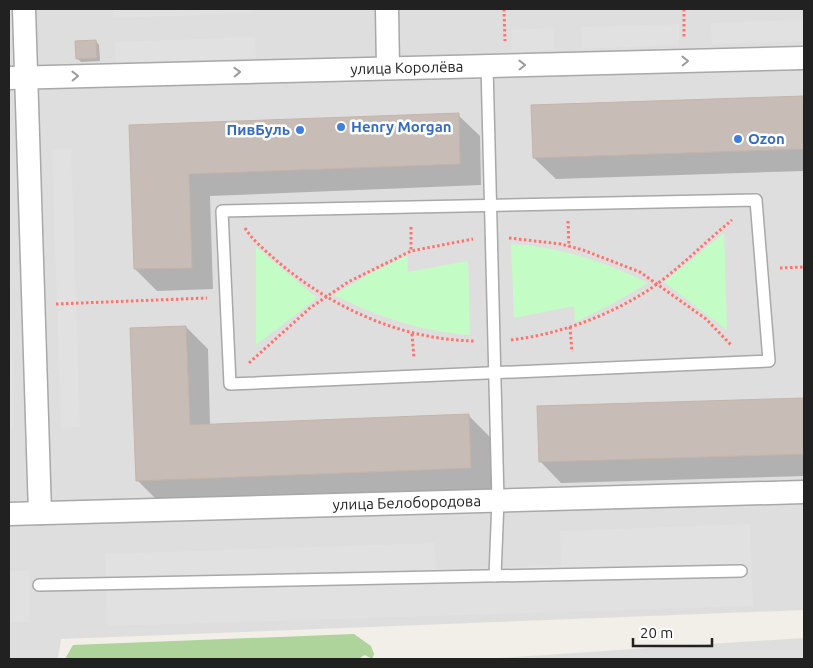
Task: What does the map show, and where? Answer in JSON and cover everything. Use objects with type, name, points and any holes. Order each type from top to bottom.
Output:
[{"type":"street","points":[[24,9],[17,77],[33,305],[40,513]]},
{"type":"street","points":[[387,9],[388,68]]},
{"type":"street","name":"улица Королёва","points":[[17,77],[804,58]]},
{"type":"street","name":"улица Белобородова","points":[[9,514],[804,492]]},
{"type":"lane","points":[[495,576],[498,500],[490,204],[496,65]]},
{"type":"lane","points":[[756,200],[769,361],[230,384],[222,211],[411,206],[756,200]]},
{"type":"lane","points":[[38,585],[741,571]]},
{"type":"path","points":[[496,65],[504,9]]},
{"type":"path","points":[[411,206],[411,251]]},
{"type":"path","points":[[762,269],[804,267]]},
{"type":"path","points":[[33,305],[226,297]]},
{"type":"shaded area","points":[[9,9],[804,9],[804,610],[61,639],[58,659],[9,659]]},
{"type":"shaded area","points":[[113,9],[253,9],[253,13],[113,18]]},
{"type":"shaded area","points":[[804,20],[804,41],[712,44],[711,23]]},
{"type":"shaded area","points":[[679,24],[679,45],[582,49],[581,27]]},
{"type":"shaded area","points":[[553,28],[554,50],[512,52],[511,30]]},
{"type":"shaded area","points":[[255,37],[256,58],[116,63],[115,42]]},
{"type":"shaded area","points":[[71,149],[80,427],[61,428],[52,150]]},
{"type":"shaded area","points":[[9,247],[14,428],[9,428]]},
{"type":"shaded area","points":[[750,524],[753,606],[107,626],[105,554],[435,543],[436,569],[561,565],[560,531]]},
{"type":"shaded area","points":[[9,571],[29,571],[30,622],[9,622]]},
{"type":"shaded area","points":[[804,638],[804,659],[485,659],[693,645]]},
{"type":"green space","points":[[724,233],[727,330],[664,282]]},
{"type":"green space","points":[[511,244],[547,248],[581,256],[615,268],[648,283],[612,304],[575,322],[574,306],[514,318]]},
{"type":"green space","points":[[256,247],[317,298],[256,345]]},
{"type":"green space","points":[[407,256],[408,272],[468,261],[470,335],[434,330],[400,322],[334,295],[369,274]]},
{"type":"green space","points":[[354,634],[371,646],[374,654],[372,659],[365,655],[358,659],[65,659],[73,645]]},
{"type":"building","points":[[96,40],[97,58],[76,59],[75,41]]},
{"type":"building","points":[[804,96],[804,149],[533,158],[531,105]]},
{"type":"building","points":[[459,113],[460,164],[189,174],[192,268],[134,269],[129,125]]},
{"type":"building","points":[[186,326],[190,425],[469,414],[471,468],[136,481],[130,328]]},
{"type":"building","points":[[804,398],[804,454],[539,462],[537,406]]},
{"type":"place","name":"Henry Morgan","points":[[341,127]]},
{"type":"place","name":"ПивБуль","points":[[300,130]]},
{"type":"place","name":"Ozon","points":[[738,139]]}]
